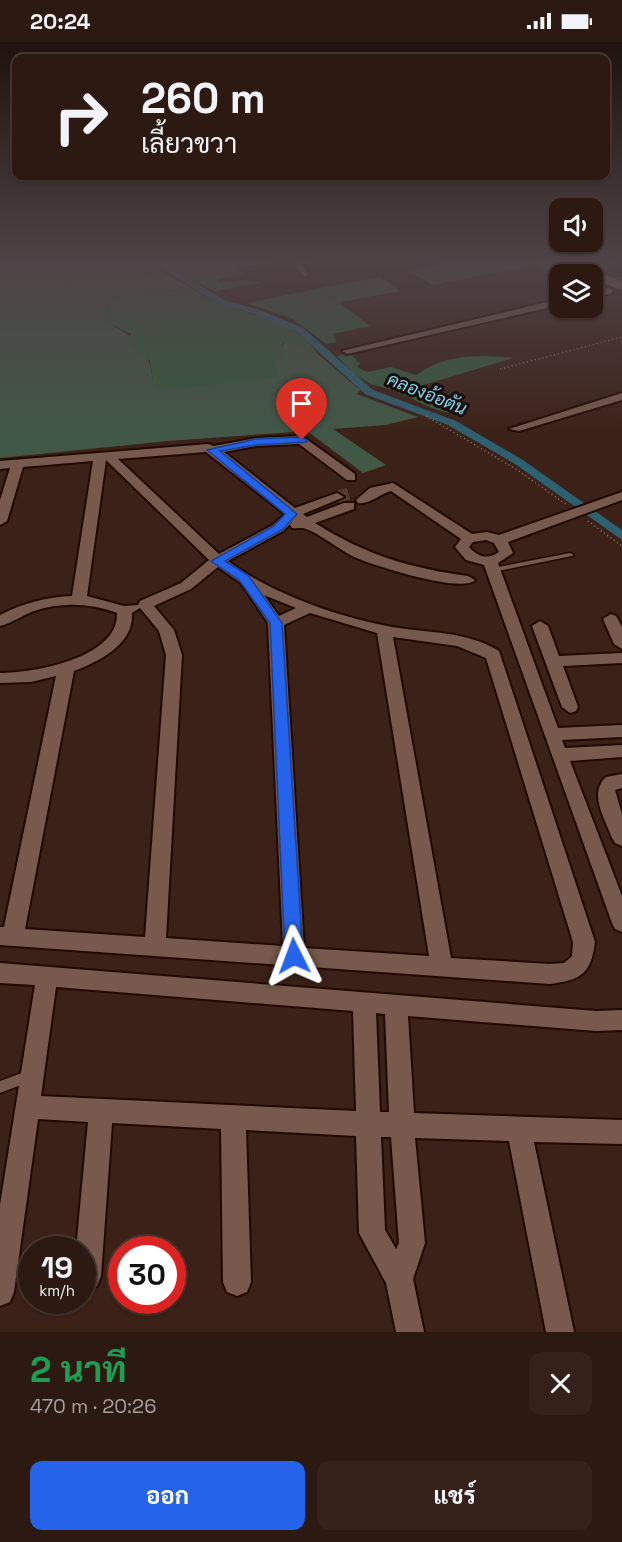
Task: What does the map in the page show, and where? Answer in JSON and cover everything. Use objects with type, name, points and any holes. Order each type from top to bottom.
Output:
[{"type":"street","points":[[347,351],[481,320]]},
{"type":"street","points":[[515,429],[622,396]]},
{"type":"street","points":[[212,450],[256,442],[302,440],[351,477]]},
{"type":"street","points":[[0,465],[203,447],[212,450],[305,524],[348,550],[389,566],[434,578],[468,580]]},
{"type":"street","points":[[66,668],[6,937],[550,974],[569,972],[582,960],[584,942],[493,655],[478,644],[384,630],[265,590],[217,561],[104,456]]},
{"type":"street","points":[[79,599],[104,456]]},
{"type":"street","points":[[0,521],[18,463]]},
{"type":"street","points":[[278,528],[305,524],[350,499],[393,487],[469,538],[487,536],[502,544],[622,506]]},
{"type":"street","points":[[363,501],[375,491]]},
{"type":"street","points":[[533,533],[622,496]]},
{"type":"street","points":[[0,621],[55,601],[79,599],[104,602],[124,611],[145,604],[186,586],[217,561],[278,528],[292,514],[337,497]]},
{"type":"street","points":[[469,538],[462,547],[465,553],[492,566],[551,734],[622,923]]},
{"type":"street","points":[[492,566],[503,556],[502,544]]},
{"type":"street","points":[[244,577],[276,623],[294,956]]},
{"type":"street","points":[[145,604],[166,630],[174,655],[155,947]]},
{"type":"street","points":[[276,623],[310,607]]},
{"type":"street","points":[[0,678],[38,676],[93,657],[112,643],[124,625],[124,611]]},
{"type":"street","points":[[611,619],[622,644]]},
{"type":"street","points":[[540,626],[570,707]]},
{"type":"street","points":[[384,630],[442,967]]},
{"type":"street","points":[[553,661],[622,658]]},
{"type":"street","points":[[551,734],[622,731]]},
{"type":"street","points":[[559,755],[622,751]]},
{"type":"street","points":[[622,781],[612,782],[606,788],[606,797],[622,838]]},
{"type":"street","points":[[0,973],[596,1021],[622,1020]]},
{"type":"street","points":[[0,1292],[47,977]]},
{"type":"street","points":[[364,1003],[372,1233],[399,1279],[410,1332]]},
{"type":"street","points":[[396,1005],[402,1125],[412,1243],[399,1279]]},
{"type":"street","points":[[26,1107],[368,1124],[622,1132]]},
{"type":"street","points":[[90,1236],[101,1110]]},
{"type":"street","points":[[233,1117],[237,1282]]},
{"type":"street","points":[[519,1129],[560,1332]]},
{"type":"lane","points":[[492,566],[570,555]]},
{"type":"lane","points":[[0,1087],[31,1076]]},
{"type":"path","points":[[500,369],[622,337]]},
{"type":"path","points":[[426,416],[519,471],[571,508]]},
{"type":"path","points":[[588,521],[622,546]]},
{"type":"green space","points":[[0,320],[105,320],[125,332],[144,351],[153,380],[279,376],[272,361],[286,340],[318,354],[360,390],[357,394],[418,417],[386,425],[333,429],[386,465],[363,473],[307,431],[168,441],[0,458]]},
{"type":"green space","points":[[105,320],[271,320],[297,332],[318,354],[286,341],[282,344],[284,357],[272,361],[280,377],[162,390],[153,380],[150,361],[128,344],[131,334]]},
{"type":"green space","points":[[295,320],[363,320],[370,326],[332,334],[337,342],[326,344]]},
{"type":"green space","points":[[350,353],[360,364],[357,367],[367,372],[391,367],[416,375],[450,359],[475,356],[513,358],[420,386],[420,395],[464,412],[449,413],[434,409],[393,390],[370,384],[353,373],[337,356]]},
{"type":"waterway","name":"คลองอ้อตัน","points":[[277,320],[300,330],[369,392],[452,423],[519,462],[622,536]]},
{"type":"tunnel","points":[[337,497],[351,493]]},
{"type":"route","points":[[294,956],[276,623],[244,577],[217,561],[278,528],[292,514],[212,450],[256,442],[302,440]]}]
